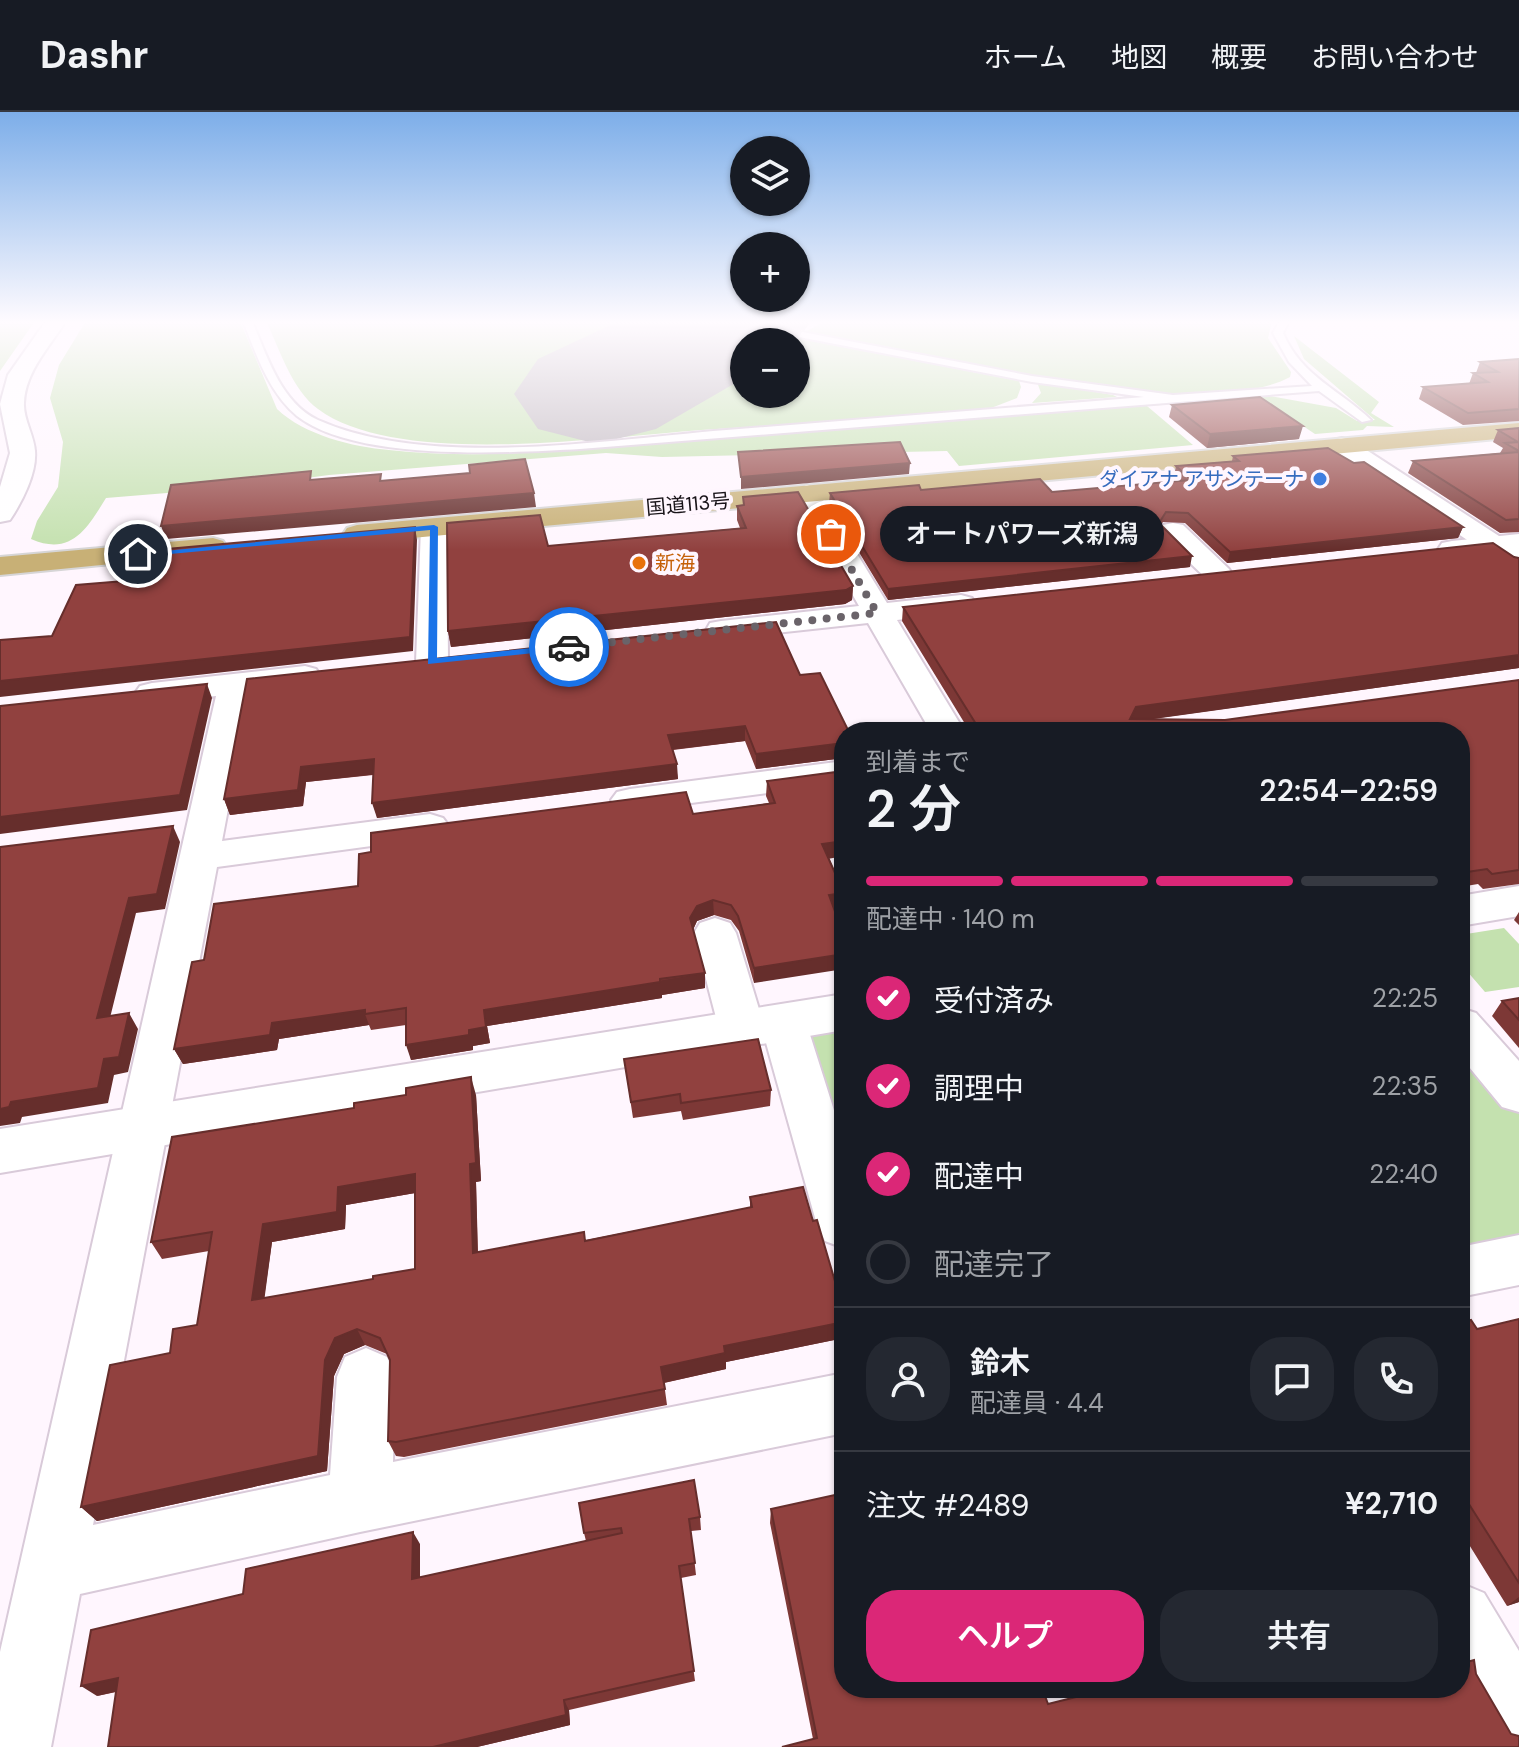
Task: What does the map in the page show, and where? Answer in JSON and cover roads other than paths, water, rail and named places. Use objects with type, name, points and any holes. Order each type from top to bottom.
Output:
[{"type":"highway","name":"国道113号","points":[[326,537],[1519,430]]},
{"type":"highway","points":[[0,566],[234,545]]},
{"type":"street","points":[[0,514],[18,477],[23,453],[12,404],[14,397]]},
{"type":"street","points":[[1342,445],[1506,543],[1519,562]]},
{"type":"street","points":[[807,493],[942,722]]},
{"type":"street","points":[[434,527],[416,663],[462,658]]},
{"type":"street","points":[[1173,531],[1219,575]]},
{"type":"street","points":[[1417,553],[1506,543]]},
{"type":"street","points":[[1188,579],[1249,572]]},
{"type":"street","points":[[693,633],[986,601]]},
{"type":"street","points":[[125,696],[341,672]]},
{"type":"street","points":[[15,1747],[142,1127],[195,835],[235,684]]},
{"type":"street","points":[[593,805],[834,773]]},
{"type":"street","points":[[195,835],[467,821]]},
{"type":"street","points":[[1470,909],[1519,901]]},
{"type":"street","points":[[715,933],[763,1026],[834,1200]]},
{"type":"street","points":[[0,1151],[834,1014]]},
{"type":"street","points":[[1470,1037],[1519,1093]]},
{"type":"street","points":[[1470,1270],[1519,1260]]},
{"type":"street","points":[[360,1500],[366,1377]]},
{"type":"street","points":[[51,1567],[360,1500],[834,1405]]},
{"type":"street","points":[[1470,1634],[1519,1718]]},
{"type":"lane","points":[[286,397],[292,407],[311,420],[338,431],[425,447],[523,447],[1183,397]]},
{"type":"lane","points":[[1000,412],[1023,404],[1028,397]]},
{"type":"lane","points":[[1168,397],[1173,398]]},
{"type":"lane","points":[[1335,397],[1366,420]]},
{"type":"place","name":"ダイアナ アサンテーナ","points":[[1320,479]]},
{"type":"place","name":"オートパワーズ新潟","points":[[831,534]]},
{"type":"place","name":"新海","points":[[639,563]]}]
